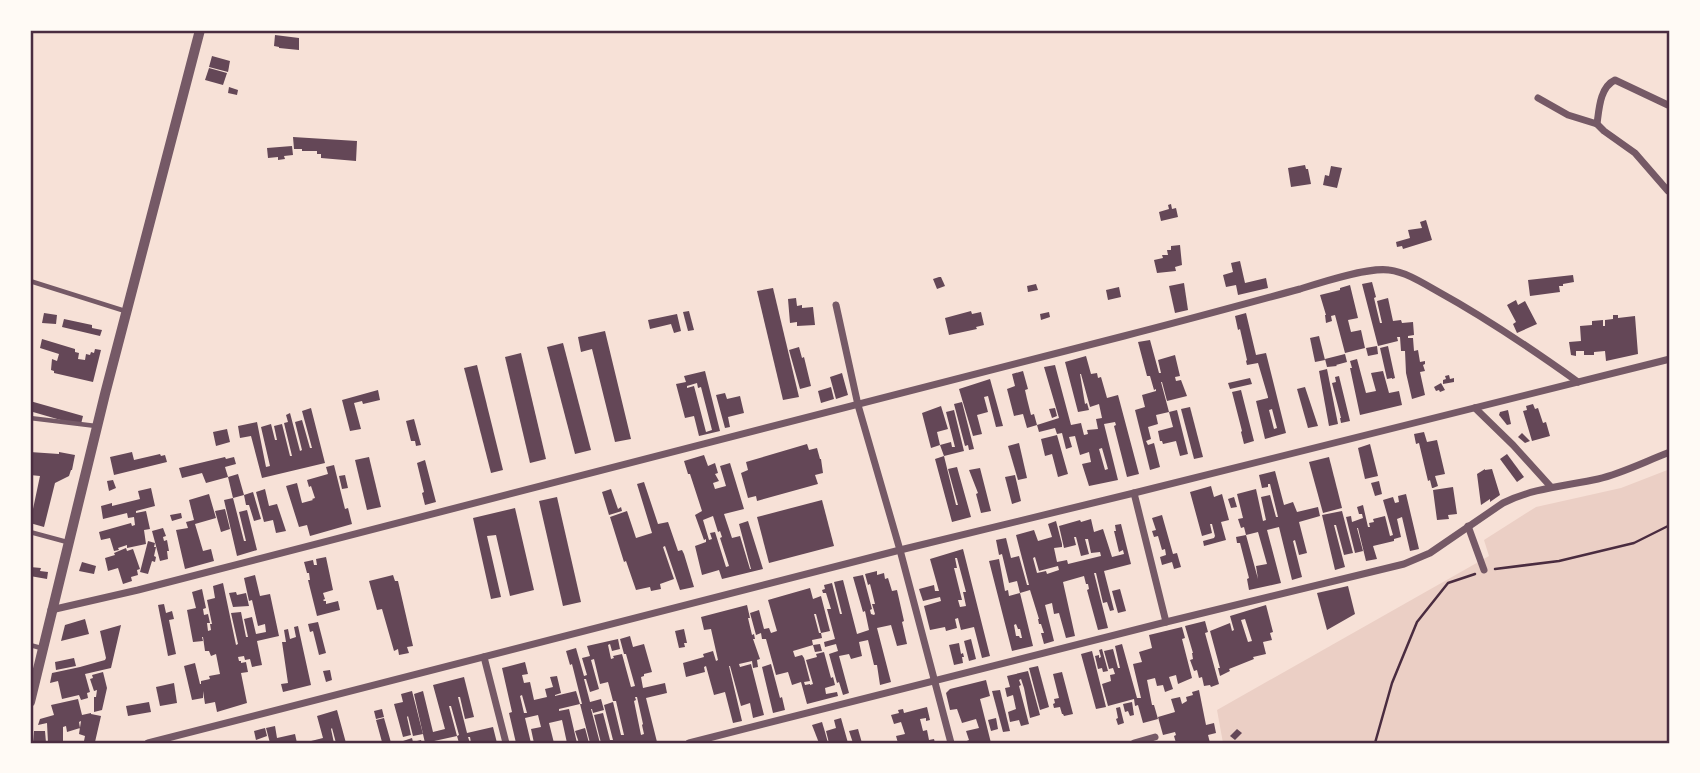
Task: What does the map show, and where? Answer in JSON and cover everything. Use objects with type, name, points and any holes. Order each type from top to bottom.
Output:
[{"type":"street","points":[[30,702],[97,426],[200,30]]},
{"type":"street","points":[[1597,124],[1601,99],[1608,84],[1615,80],[1670,106]]},
{"type":"street","points":[[1538,98],[1568,114],[1597,124],[1635,153],[1668,191]]},
{"type":"street","points":[[51,610],[138,590],[1203,316],[1343,276],[1380,270],[1401,273],[1466,307],[1578,382]]},
{"type":"street","points":[[836,305],[858,405],[951,743]]},
{"type":"street","points":[[148,743],[900,550],[1670,359]]},
{"type":"street","points":[[1475,408],[1551,488]]},
{"type":"street","points":[[689,743],[1404,564],[1430,553],[1468,526],[1526,492],[1601,478],[1670,452]]},
{"type":"street","points":[[1134,493],[1166,622]]},
{"type":"street","points":[[1468,526],[1484,570]]},
{"type":"street","points":[[484,657],[506,743]]},
{"type":"street","points":[[1135,743],[1155,737]]},
{"type":"lane","points":[[30,281],[126,312]]},
{"type":"lane","points":[[30,418],[97,426]]},
{"type":"lane","points":[[30,532],[68,542]]},
{"type":"lane","points":[[30,645],[42,649]]},
{"type":"path","points":[[1375,743],[1392,682],[1417,622],[1448,583],[1484,570],[1559,561],[1634,543],[1670,525]]},
{"type":"shaded area","points":[[1670,469],[1670,743],[1223,743],[1217,710],[1489,556],[1484,540],[1536,507],[1621,488]]},
{"type":"building","points":[[275,35],[299,38],[299,50],[274,46]]},
{"type":"building","points":[[212,56],[230,61],[228,72],[209,67]]},
{"type":"building","points":[[209,68],[227,73],[223,85],[205,80]]},
{"type":"building","points":[[229,87],[238,90],[237,95],[228,93]]},
{"type":"building","points":[[293,137],[357,141],[356,161],[321,158],[317,151],[294,149]]},
{"type":"building","points":[[292,146],[293,155],[284,156],[285,159],[268,158],[267,148]]},
{"type":"building","points":[[1305,165],[1311,184],[1291,187],[1288,168]]},
{"type":"building","points":[[1331,166],[1342,168],[1337,188],[1323,185]]},
{"type":"building","points":[[1171,204],[1172,209],[1176,208],[1178,217],[1161,221],[1159,212],[1169,209],[1168,205]]},
{"type":"building","points":[[1426,220],[1432,240],[1403,249],[1402,246],[1397,247],[1396,242],[1410,238],[1408,230],[1422,228],[1420,222]]},
{"type":"building","points":[[1180,245],[1182,265],[1175,267],[1176,271],[1157,273],[1154,260],[1168,255],[1167,250],[1171,250],[1171,246]]},
{"type":"building","points":[[1240,261],[1245,283],[1266,278],[1268,288],[1238,295],[1236,285],[1226,287],[1223,275],[1233,272],[1231,263]]},
{"type":"building","points":[[1573,275],[1574,282],[1559,286],[1560,292],[1530,296],[1528,280]]},
{"type":"building","points":[[941,277],[945,286],[937,289],[933,279]]},
{"type":"building","points":[[1372,282],[1380,323],[1377,301],[1388,298],[1393,321],[1413,322],[1414,335],[1408,338],[1413,338],[1414,351],[1418,350],[1420,362],[1425,361],[1425,371],[1420,372],[1425,395],[1412,399],[1406,373],[1405,351],[1401,351],[1400,337],[1397,337],[1398,341],[1378,346],[1362,284]]},
{"type":"building","points":[[1184,283],[1188,310],[1175,313],[1169,286]]},
{"type":"building","points":[[1036,284],[1038,290],[1028,292],[1027,286]]},
{"type":"building","points":[[1350,285],[1358,318],[1348,320],[1351,332],[1361,330],[1365,348],[1345,353],[1335,315],[1331,316],[1332,321],[1326,323],[1320,295]]},
{"type":"building","points":[[1119,287],[1121,297],[1108,300],[1106,290]]},
{"type":"building","points":[[773,288],[799,397],[783,400],[757,291]]},
{"type":"building","points":[[796,298],[797,306],[813,307],[815,325],[797,326],[797,322],[790,323],[788,299]]},
{"type":"building","points":[[1516,300],[1518,305],[1525,301],[1537,324],[1517,333],[1513,324],[1516,322],[1507,305]]},
{"type":"building","points":[[689,311],[694,330],[688,331],[683,312]]},
{"type":"building","points":[[971,311],[972,314],[981,312],[984,325],[949,335],[945,318]]},
{"type":"building","points":[[1049,312],[1050,317],[1041,320],[1040,314]]},
{"type":"building","points":[[44,313],[57,315],[56,324],[42,323]]},
{"type":"building","points":[[1246,313],[1256,355],[1266,353],[1286,433],[1265,439],[1256,401],[1268,397],[1258,363],[1247,365],[1235,316]],"holes":[[[1272,409],[1277,428],[1274,429],[1269,410]]]},
{"type":"building","points":[[677,314],[681,331],[674,333],[671,324],[650,329],[648,320]]},
{"type":"building","points":[[1613,315],[1618,315],[1618,318],[1635,316],[1638,354],[1606,361],[1605,351],[1584,355],[1584,351],[1576,351],[1576,356],[1571,355],[1569,342],[1581,341],[1580,326],[1603,320],[1605,326],[1605,320],[1613,319]]},
{"type":"building","points":[[64,319],[92,325],[92,328],[102,330],[100,336],[62,327]]},
{"type":"building","points":[[605,331],[631,439],[615,442],[592,349],[581,352],[578,337]]},
{"type":"building","points":[[1319,336],[1325,360],[1315,362],[1310,338]]},
{"type":"building","points":[[42,339],[75,349],[75,352],[79,353],[78,359],[85,360],[86,354],[94,353],[95,349],[101,350],[93,382],[54,373],[51,370],[52,359],[57,361],[59,354],[40,348]]},
{"type":"building","points":[[1150,340],[1159,373],[1158,360],[1175,355],[1180,376],[1175,377],[1176,381],[1181,380],[1187,396],[1167,401],[1161,382],[1169,412],[1156,415],[1158,424],[1148,427],[1151,439],[1146,441],[1148,445],[1154,443],[1160,467],[1150,470],[1135,410],[1145,407],[1142,395],[1156,391],[1150,376],[1147,376],[1138,342]]},
{"type":"building","points":[[563,343],[591,450],[575,454],[547,347]]},
{"type":"building","points":[[1377,346],[1378,354],[1368,356],[1366,348]]},
{"type":"building","points":[[1388,346],[1395,378],[1392,379],[1387,379],[1380,348]]},
{"type":"building","points":[[799,347],[811,386],[800,389],[789,350]]},
{"type":"building","points":[[521,353],[546,459],[530,463],[505,357]]},
{"type":"building","points":[[1345,354],[1347,362],[1327,367],[1325,359]]},
{"type":"building","points":[[1086,356],[1091,374],[1097,373],[1098,378],[1101,377],[1107,398],[1118,395],[1139,474],[1127,477],[1115,422],[1104,424],[1118,480],[1089,486],[1082,464],[1091,462],[1089,452],[1080,455],[1075,436],[1069,437],[1072,447],[1066,449],[1062,433],[1057,434],[1055,428],[1039,432],[1037,425],[1059,418],[1044,367],[1055,365],[1071,425],[1081,423],[1084,435],[1088,434],[1087,430],[1098,429],[1096,419],[1102,418],[1099,404],[1090,407],[1080,374],[1085,404],[1087,403],[1089,410],[1078,412],[1065,362]],"holes":[[[1102,448],[1108,469],[1105,470],[1099,449]]]},
{"type":"building","points":[[1357,359],[1366,393],[1376,391],[1371,373],[1383,371],[1389,393],[1399,391],[1402,405],[1360,415],[1350,368],[1350,361]]},
{"type":"building","points":[[477,365],[503,470],[491,473],[464,368]]},
{"type":"building","points":[[1327,369],[1338,424],[1329,426],[1319,371]]},
{"type":"building","points":[[705,371],[720,431],[699,436],[694,416],[685,418],[676,384],[686,382],[684,376]],"holes":[[[697,383],[698,388],[701,387],[712,430],[706,432],[694,386],[687,386]]]},
{"type":"building","points":[[1023,371],[1031,415],[1034,414],[1037,425],[1027,428],[1023,414],[1014,416],[1007,389],[1015,386],[1012,374]]},
{"type":"building","points":[[842,373],[848,395],[836,399],[830,377]]},
{"type":"building","points":[[1449,375],[1450,379],[1454,378],[1454,382],[1443,384],[1445,376]]},
{"type":"building","points":[[1339,376],[1350,421],[1341,423],[1332,383],[1336,382],[1335,377]]},
{"type":"building","points":[[1250,378],[1252,384],[1230,389],[1228,383]]},
{"type":"building","points":[[990,379],[1003,426],[996,427],[988,396],[984,397],[988,412],[977,415],[982,434],[973,436],[959,389]]},
{"type":"building","points":[[1441,383],[1445,390],[1436,391],[1434,387]]},
{"type":"building","points":[[831,387],[834,399],[821,403],[818,391]]},
{"type":"building","points":[[1305,387],[1318,426],[1308,428],[1297,389]]},
{"type":"building","points":[[378,390],[380,400],[354,403],[361,429],[350,431],[342,400]]},
{"type":"building","points":[[1241,390],[1254,441],[1244,444],[1232,392]]},
{"type":"building","points":[[725,393],[727,399],[740,396],[744,413],[728,417],[730,427],[725,428],[716,395]]},
{"type":"building","points":[[30,401],[83,416],[81,424],[33,412],[30,421]]},
{"type":"building","points":[[962,402],[974,449],[969,450],[968,445],[965,446],[954,404]]},
{"type":"building","points":[[1533,404],[1535,409],[1538,408],[1543,423],[1546,422],[1550,436],[1532,441],[1523,411],[1527,410],[1526,406]]},
{"type":"building","points":[[941,406],[948,429],[937,432],[940,445],[931,448],[922,413]]},
{"type":"building","points":[[1190,407],[1203,457],[1194,459],[1181,409]]},
{"type":"building","points":[[311,408],[325,463],[262,478],[251,436],[240,438],[238,426],[257,422],[266,467],[270,466],[261,427],[271,424],[277,440],[274,426],[282,424],[292,456],[284,423],[288,422],[286,415],[290,413],[300,451],[302,450],[295,422],[302,420],[312,448],[302,411]]},
{"type":"building","points":[[1055,408],[1057,416],[1052,418],[1049,409]]},
{"type":"building","points":[[954,410],[964,451],[944,456],[940,445],[951,442],[952,447],[955,447],[946,412]]},
{"type":"building","points":[[1177,410],[1188,454],[1180,456],[1176,441],[1163,444],[1158,431],[1173,427],[1169,412]]},
{"type":"building","points":[[1508,410],[1511,424],[1507,425],[1499,415],[1500,412]]},
{"type":"building","points":[[414,419],[421,445],[416,446],[415,441],[411,441],[406,421]]},
{"type":"building","points":[[227,429],[230,442],[216,446],[213,432]]},
{"type":"building","points":[[1424,432],[1427,442],[1437,440],[1445,474],[1435,476],[1438,486],[1433,488],[1430,480],[1428,481],[1419,443],[1416,444],[1414,434]]},
{"type":"building","points":[[1522,433],[1530,441],[1525,443],[1518,437]]},
{"type":"building","points":[[1057,435],[1068,474],[1058,477],[1052,454],[1045,456],[1041,439]]},
{"type":"building","points":[[1019,443],[1027,478],[1018,480],[1008,446]]},
{"type":"building","points":[[807,444],[809,450],[817,448],[821,459],[823,473],[815,475],[818,484],[757,501],[756,496],[748,498],[741,473],[748,470],[746,462]]},
{"type":"building","points":[[1370,444],[1378,476],[1365,479],[1358,448]]},
{"type":"building","points":[[30,452],[75,455],[69,476],[55,483],[44,527],[30,523],[40,476],[30,475]]},
{"type":"building","points":[[132,452],[134,460],[160,454],[165,455],[167,462],[114,475],[110,457]]},
{"type":"building","points":[[1507,454],[1524,477],[1517,482],[1500,459]]},
{"type":"building","points":[[704,455],[708,466],[715,463],[718,473],[715,474],[719,481],[713,483],[715,489],[726,486],[720,466],[730,463],[744,509],[724,514],[732,538],[740,536],[751,569],[739,524],[748,521],[763,569],[722,579],[719,570],[702,575],[695,546],[706,542],[706,539],[704,540],[695,515],[702,511],[684,461]],"holes":[[[713,516],[718,532],[720,531],[722,537],[720,538],[729,566],[726,567],[715,532],[710,533],[712,539],[709,540],[703,520]]]},
{"type":"building","points":[[944,456],[956,505],[948,469],[957,467],[971,517],[952,522],[935,459]]},
{"type":"building","points":[[234,457],[236,464],[225,467],[228,477],[206,483],[202,473],[182,478],[179,468]]},
{"type":"building","points":[[369,457],[381,507],[367,510],[355,460]]},
{"type":"building","points":[[1329,457],[1342,508],[1323,513],[1309,462]]},
{"type":"building","points":[[425,460],[436,502],[425,505],[417,463]]},
{"type":"building","points":[[334,465],[345,509],[348,508],[352,524],[310,536],[307,525],[299,527],[286,486],[297,483],[302,503],[313,500],[315,498],[307,480],[328,474],[326,467]]},
{"type":"building","points":[[980,468],[991,511],[981,513],[976,494],[978,493],[969,470]]},
{"type":"building","points":[[1485,469],[1492,469],[1500,495],[1481,505],[1477,474]]},
{"type":"building","points":[[1275,471],[1284,505],[1293,502],[1297,512],[1318,507],[1320,516],[1299,522],[1307,553],[1299,555],[1295,540],[1293,541],[1302,577],[1292,580],[1279,527],[1267,530],[1281,583],[1249,590],[1249,578],[1236,537],[1246,535],[1238,519],[1243,518],[1237,494],[1256,489],[1263,521],[1266,520],[1261,497],[1270,495],[1278,517],[1270,484],[1262,488],[1259,475]],"holes":[[[1258,532],[1267,564],[1256,566],[1258,579],[1246,535]]]},
{"type":"building","points":[[238,474],[244,495],[233,498],[228,477]]},
{"type":"building","points":[[345,475],[348,488],[342,489],[339,476]]},
{"type":"building","points":[[1015,475],[1021,501],[1012,504],[1005,477]]},
{"type":"building","points":[[113,480],[116,488],[109,491],[107,481]]},
{"type":"building","points":[[1379,481],[1382,494],[1375,496],[1371,483]]},
{"type":"building","points":[[644,482],[658,524],[668,522],[678,551],[682,550],[684,554],[694,587],[680,590],[665,546],[663,547],[674,579],[660,584],[661,589],[651,591],[650,587],[636,590],[610,517],[627,511],[636,538],[652,533],[637,484]]},
{"type":"building","points":[[1211,486],[1214,497],[1222,494],[1229,520],[1221,522],[1226,540],[1204,546],[1203,541],[1215,536],[1212,524],[1212,533],[1202,536],[1190,492]]},
{"type":"building","points":[[1453,487],[1457,514],[1448,515],[1449,519],[1437,520],[1433,490]]},
{"type":"building","points":[[151,488],[155,506],[136,511],[146,511],[150,529],[144,530],[146,544],[127,548],[127,545],[114,551],[110,538],[101,540],[99,532],[131,523],[132,526],[135,525],[134,517],[128,518],[127,513],[103,519],[101,506],[140,499],[138,491]]},
{"type":"building","points":[[265,489],[269,506],[277,504],[286,531],[276,533],[273,520],[264,522],[256,492]]},
{"type":"building","points":[[611,489],[618,509],[621,507],[622,511],[609,515],[602,492]]},
{"type":"building","points":[[253,492],[261,519],[254,521],[244,495]]},
{"type":"building","points":[[209,494],[216,518],[195,524],[203,551],[211,549],[214,561],[185,569],[176,530],[188,528],[186,522],[194,520],[189,500]]},
{"type":"building","points":[[1406,494],[1419,549],[1410,551],[1402,517],[1397,519],[1401,537],[1373,546],[1377,559],[1366,561],[1358,528],[1363,551],[1355,553],[1346,517],[1351,516],[1352,522],[1363,518],[1357,507],[1363,505],[1368,527],[1369,523],[1374,522],[1373,519],[1385,516],[1390,536],[1393,535],[1383,500],[1393,497],[1395,503],[1399,502],[1398,496]]},
{"type":"building","points":[[557,497],[581,602],[563,606],[539,501]]},
{"type":"building","points":[[1234,497],[1237,507],[1231,508],[1228,499]]},
{"type":"building","points":[[233,498],[244,541],[239,512],[247,510],[257,550],[237,556],[224,500]]},
{"type":"building","points":[[822,500],[834,546],[769,563],[757,517]]},
{"type":"building","points":[[515,508],[534,590],[510,596],[496,535],[487,536],[501,597],[491,599],[473,518]]},
{"type":"building","points":[[225,509],[230,529],[221,532],[215,511]]},
{"type":"building","points":[[1342,511],[1353,553],[1344,555],[1334,525],[1345,567],[1335,570],[1322,515]]},
{"type":"building","points":[[181,513],[182,518],[172,521],[170,515]]},
{"type":"building","points":[[1162,515],[1173,554],[1177,553],[1181,567],[1174,569],[1172,562],[1162,565],[1160,557],[1166,555],[1165,549],[1162,550],[1158,536],[1154,537],[1152,531],[1156,530],[1152,518]]},
{"type":"building","points":[[1091,519],[1094,532],[1103,529],[1112,557],[1124,554],[1123,550],[1119,552],[1114,531],[1115,525],[1121,524],[1131,564],[1104,571],[1114,610],[1110,611],[1107,602],[1103,603],[1094,573],[1108,628],[1098,630],[1084,576],[1063,582],[1075,636],[1066,638],[1059,613],[1054,614],[1052,603],[1045,605],[1054,641],[1044,644],[1041,633],[1044,633],[1030,590],[1020,593],[1017,581],[1009,583],[996,540],[1006,538],[1011,558],[1019,556],[1029,585],[1016,535],[1034,530],[1038,541],[1052,537],[1048,524],[1056,521],[1062,544],[1062,547],[1054,548],[1057,562],[1067,560],[1068,564],[1101,556],[1100,552],[1091,553],[1088,539],[1085,539],[1089,554],[1081,556],[1076,537],[1076,545],[1064,548],[1059,526],[1080,520]],"holes":[[[1035,557],[1039,571],[1058,566],[1059,570],[1047,574],[1046,571],[1037,573],[1033,558]]]},
{"type":"building","points":[[163,528],[166,536],[163,537],[164,541],[167,540],[169,551],[168,559],[160,561],[152,531]]},
{"type":"building","points":[[148,541],[155,543],[156,557],[148,574],[140,572]]},
{"type":"building","points":[[126,548],[127,551],[133,549],[140,569],[137,570],[138,575],[131,577],[132,581],[123,584],[118,568],[108,571],[105,558]]},
{"type":"building","points":[[963,549],[990,656],[982,658],[974,627],[961,630],[958,618],[955,619],[957,628],[946,631],[945,627],[930,630],[924,606],[941,601],[940,597],[923,601],[919,589],[934,585],[935,591],[939,591],[930,559]],"holes":[[[957,558],[966,592],[963,592],[966,606],[960,607],[958,600],[962,600],[954,568],[957,568]]]},
{"type":"building","points":[[326,557],[333,590],[323,593],[323,600],[326,604],[338,601],[340,610],[317,616],[308,580],[309,573],[304,562],[313,560],[314,565],[317,565],[316,559]]},
{"type":"building","points":[[999,559],[1005,591],[1008,590],[1009,596],[1020,593],[1033,646],[1012,651],[989,561]],"holes":[[[1016,624],[1020,629],[1022,638],[1016,636],[1014,625]]]},
{"type":"building","points":[[82,562],[96,566],[94,574],[79,571]]},
{"type":"building","points":[[30,567],[48,572],[47,579],[30,576]]},
{"type":"building","points":[[877,571],[877,575],[884,573],[885,579],[888,578],[892,591],[897,590],[907,644],[897,646],[891,625],[877,628],[891,682],[880,685],[877,665],[874,665],[868,640],[859,642],[862,656],[851,659],[849,654],[839,656],[849,693],[843,695],[829,654],[838,651],[836,644],[825,647],[824,642],[835,639],[827,609],[831,609],[826,593],[822,590],[825,589],[824,585],[832,583],[842,614],[834,582],[843,580],[857,634],[869,630],[853,577],[863,575],[871,614],[874,615],[872,604],[875,604],[865,574]]},
{"type":"building","points":[[255,575],[260,596],[270,594],[279,636],[257,641],[262,665],[252,667],[250,659],[238,657],[241,663],[246,662],[248,672],[241,673],[247,703],[217,712],[215,702],[205,704],[203,691],[203,698],[192,700],[184,666],[195,663],[200,684],[201,681],[210,679],[209,676],[220,674],[216,654],[211,656],[209,651],[205,651],[203,637],[203,641],[193,642],[187,610],[196,608],[192,592],[202,589],[206,608],[203,609],[204,615],[208,614],[208,631],[211,630],[207,600],[215,598],[213,586],[223,583],[236,645],[238,644],[231,613],[241,612],[246,637],[244,619],[252,617],[256,634],[266,632],[265,624],[258,626],[244,578]]},
{"type":"building","points":[[393,575],[395,581],[398,581],[413,646],[407,647],[409,653],[399,655],[398,649],[394,651],[382,609],[377,610],[369,581]]},
{"type":"building","points":[[1348,586],[1355,614],[1327,630],[1317,593]]},
{"type":"building","points":[[810,588],[813,599],[821,596],[830,631],[821,633],[822,638],[812,640],[813,645],[793,651],[795,657],[802,655],[804,658],[810,681],[804,682],[805,685],[813,684],[806,660],[824,652],[835,685],[825,688],[826,694],[837,692],[838,696],[807,704],[801,682],[792,685],[788,672],[776,675],[766,639],[762,639],[761,633],[756,635],[750,613],[759,610],[764,629],[769,628],[771,633],[777,631],[768,600]],"holes":[[[814,614],[821,633],[819,633]]]},
{"type":"building","points":[[1120,589],[1126,611],[1118,613],[1112,591]]},
{"type":"building","points":[[236,592],[237,595],[246,593],[249,606],[233,607],[229,593]]},
{"type":"building","points":[[164,604],[166,613],[172,611],[174,619],[169,620],[176,654],[168,656],[158,605]]},
{"type":"building","points":[[747,605],[752,635],[754,634],[753,639],[760,659],[757,660],[758,667],[753,668],[752,661],[739,664],[740,667],[751,664],[764,715],[753,718],[750,703],[741,706],[729,666],[742,721],[733,723],[725,692],[714,695],[706,666],[705,672],[686,677],[683,663],[704,657],[703,654],[713,651],[716,661],[718,660],[711,629],[704,630],[701,617]]},
{"type":"building","points":[[1266,605],[1273,632],[1270,633],[1272,640],[1263,642],[1266,654],[1253,657],[1254,659],[1229,669],[1230,671],[1220,676],[1210,631],[1230,623],[1232,631],[1234,630],[1230,616]],"holes":[[[1245,619],[1252,641],[1248,642],[1241,620]]]},
{"type":"building","points":[[85,619],[89,634],[61,641],[65,625]]},
{"type":"building","points":[[1205,621],[1208,632],[1205,633],[1219,684],[1211,687],[1204,686],[1202,677],[1199,678],[1197,670],[1194,671],[1190,660],[1193,659],[1193,653],[1185,626]]},
{"type":"building","points":[[318,622],[326,653],[319,655],[313,631],[310,632],[308,624]]},
{"type":"building","points":[[121,625],[111,668],[85,674],[90,692],[87,693],[88,698],[81,700],[79,695],[62,699],[58,681],[50,683],[52,673],[105,660],[100,631]]},
{"type":"building","points":[[298,626],[311,685],[283,692],[281,684],[288,683],[282,642],[286,642],[284,630],[288,629],[290,639],[296,637],[294,627]]},
{"type":"building","points":[[1182,627],[1185,638],[1182,639],[1192,678],[1178,684],[1176,675],[1169,677],[1173,689],[1165,692],[1163,685],[1157,686],[1155,678],[1147,680],[1158,719],[1143,723],[1134,699],[1108,706],[1102,684],[1111,681],[1110,675],[1115,674],[1113,668],[1109,669],[1104,651],[1113,649],[1120,668],[1115,646],[1122,644],[1137,698],[1141,698],[1133,664],[1142,662],[1139,652],[1152,648],[1149,635]]},
{"type":"building","points":[[684,629],[687,643],[684,643],[685,647],[679,648],[675,631]]},
{"type":"building","points":[[630,636],[633,647],[644,644],[652,672],[641,677],[643,688],[665,683],[667,693],[646,698],[657,742],[601,743],[594,715],[603,713],[610,740],[613,740],[604,705],[613,702],[621,735],[624,735],[616,701],[613,701],[608,682],[600,684],[594,659],[591,660],[599,689],[590,692],[584,679],[590,702],[601,699],[604,710],[593,713],[591,709],[600,743],[590,743],[572,664],[570,665],[566,651],[576,648],[584,676],[587,675],[582,658],[590,656],[587,646],[618,639],[620,649],[612,651],[610,644],[608,645],[611,659],[622,654],[631,687],[635,686],[620,639]],"holes":[[[637,697],[643,724],[644,734],[641,735]]]},
{"type":"building","points":[[971,639],[976,659],[969,661],[964,641]]},
{"type":"building","points":[[959,643],[964,657],[963,663],[954,665],[949,645]]},
{"type":"building","points":[[820,644],[822,651],[815,652],[813,645]]},
{"type":"building","points":[[1102,649],[1108,671],[1103,672],[1102,668],[1098,669],[1095,656],[1101,657],[1099,650]]},
{"type":"building","points":[[1092,651],[1106,707],[1096,709],[1081,654]]},
{"type":"building","points":[[74,658],[76,666],[56,670],[55,662]]},
{"type":"building","points":[[525,662],[528,674],[522,675],[524,683],[530,682],[534,700],[547,697],[545,689],[553,687],[550,677],[557,676],[561,693],[555,696],[576,691],[580,704],[559,711],[569,709],[577,743],[567,743],[562,720],[549,723],[554,743],[534,743],[531,729],[541,727],[538,715],[525,718],[531,743],[516,743],[502,668]],"holes":[[[522,695],[527,713],[524,713]]]},
{"type":"building","points":[[771,664],[785,710],[773,713],[762,667]]},
{"type":"building","points":[[1038,666],[1049,707],[1040,710],[1029,668]]},
{"type":"building","points":[[330,670],[332,680],[326,682],[323,671]]},
{"type":"building","points":[[1028,671],[1040,715],[1030,718],[1024,688],[1021,679],[1019,680],[1029,724],[1021,726],[1019,720],[1010,722],[1008,712],[1016,709],[1013,695],[1007,697],[1005,688],[1010,687],[1007,676]]},
{"type":"building","points":[[103,672],[107,688],[102,710],[94,712],[97,690],[94,691],[90,679],[93,678],[92,675]]},
{"type":"building","points":[[1062,672],[1073,714],[1064,716],[1060,707],[1054,708],[1053,704],[1054,699],[1059,698],[1053,674]]},
{"type":"building","points":[[464,677],[474,717],[465,719],[458,697],[467,733],[493,727],[497,743],[471,743],[468,737],[470,743],[459,743],[457,736],[425,743],[414,694],[423,691],[433,732],[445,729],[433,685]],"holes":[[[449,706],[459,735],[457,736]]]},
{"type":"building","points":[[986,680],[990,696],[980,699],[991,743],[962,743],[969,740],[966,731],[979,728],[976,719],[962,723],[957,709],[950,710],[946,693],[950,689]]},
{"type":"building","points":[[174,683],[177,703],[160,706],[156,687]]},
{"type":"building","points":[[1000,690],[1010,731],[1003,732],[992,691]]},
{"type":"building","points":[[1199,690],[1206,725],[1214,723],[1216,733],[1208,735],[1210,743],[1176,743],[1175,732],[1163,735],[1158,717],[1175,712],[1171,699],[1180,697],[1182,704],[1187,701],[1186,697],[1193,695],[1192,692]]},
{"type":"building","points":[[412,691],[423,734],[413,736],[408,716],[411,735],[403,737],[394,704],[403,702],[401,694]]},
{"type":"building","points":[[78,699],[82,715],[91,713],[101,716],[95,742],[84,741],[85,736],[79,734],[80,728],[67,732],[66,726],[63,727],[63,743],[48,743],[47,723],[38,725],[40,719],[54,715],[51,705]]},
{"type":"building","points":[[149,702],[151,712],[128,716],[126,706]]},
{"type":"building","points":[[1132,702],[1134,715],[1130,716],[1128,711],[1125,712],[1123,704]]},
{"type":"building","points":[[927,707],[930,720],[920,719],[923,731],[927,730],[929,740],[934,739],[935,743],[898,743],[896,736],[905,734],[901,722],[894,724],[891,715],[899,713],[898,710],[903,709],[904,713]]},
{"type":"building","points":[[1120,707],[1124,723],[1118,725],[1116,708]]},
{"type":"building","points":[[382,709],[384,717],[376,719],[374,711]]},
{"type":"building","points":[[337,710],[346,743],[336,743],[332,728],[334,743],[312,743],[311,741],[323,738],[317,716]]},
{"type":"building","points":[[384,718],[391,743],[382,742],[376,720]]},
{"type":"building","points":[[841,718],[848,743],[829,743],[826,731],[836,728],[834,720]]},
{"type":"building","points":[[996,718],[998,729],[991,731],[988,720]]},
{"type":"building","points":[[822,722],[828,743],[819,743],[812,725]]},
{"type":"building","points":[[275,726],[277,738],[295,734],[297,743],[270,743],[266,728]]},
{"type":"building","points":[[265,728],[267,736],[256,740],[254,731]]},
{"type":"building","points":[[585,728],[589,743],[579,743],[575,731]]},
{"type":"building","points":[[858,729],[862,743],[853,743],[849,731]]},
{"type":"building","points":[[1237,729],[1242,733],[1235,740],[1230,736]]},
{"type":"building","points":[[34,731],[45,731],[46,743],[33,743]]},
{"type":"building","points":[[412,738],[413,742],[421,740],[422,743],[397,743]]}]
